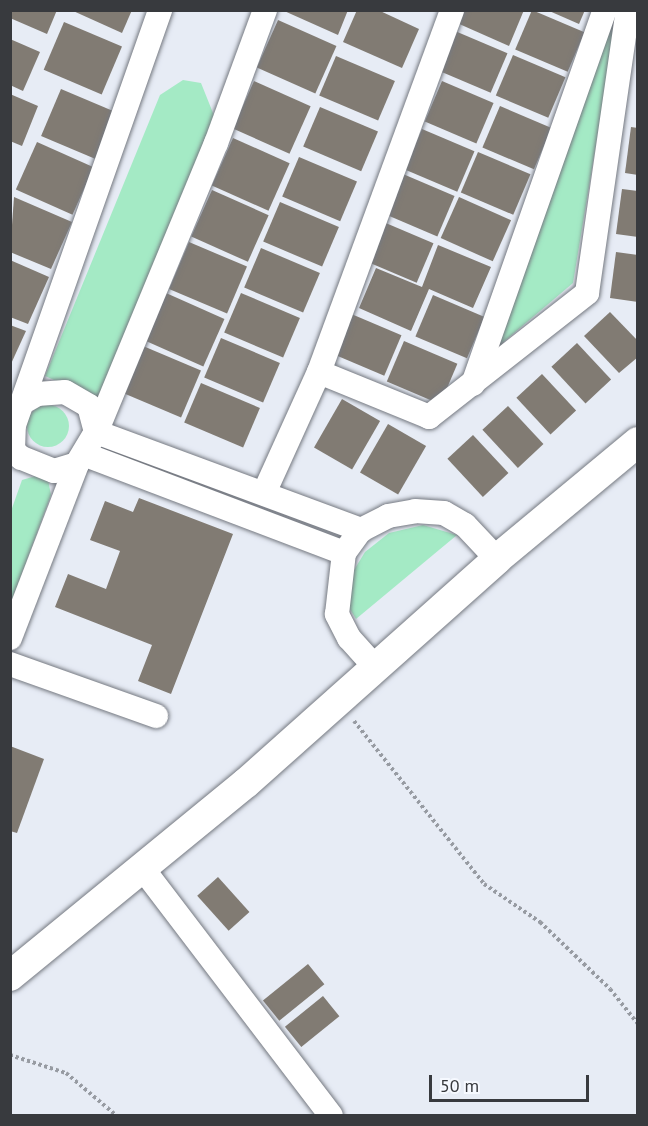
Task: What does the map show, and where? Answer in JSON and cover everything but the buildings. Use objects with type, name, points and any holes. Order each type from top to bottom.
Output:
[{"type":"main road","points":[[10,976],[143,869],[339,701],[497,559],[638,442]]},
{"type":"street","points":[[160,10],[18,398],[12,441],[29,463],[54,471],[81,460],[344,553]]},
{"type":"street","points":[[10,638],[81,460],[96,432],[216,143],[265,10]]},
{"type":"street","points":[[264,493],[319,372],[452,10]]},
{"type":"street","points":[[473,384],[605,10]]},
{"type":"street","points":[[319,372],[429,417],[587,293],[628,10]]},
{"type":"street","points":[[18,398],[51,392],[78,397],[96,418],[96,432]]},
{"type":"street","points":[[96,432],[361,530]]},
{"type":"street","points":[[376,668],[349,638],[338,614],[344,553],[361,530],[388,516],[416,511],[444,513],[465,525],[497,559]]},
{"type":"street","points":[[10,664],[156,716]]},
{"type":"street","points":[[143,869],[331,1116]]},
{"type":"path","points":[[339,701],[484,884],[540,922],[610,989],[638,1024]]},
{"type":"path","points":[[10,1055],[66,1073],[117,1116]]},
{"type":"green space","points":[[608,11],[618,12],[573,283],[500,345],[491,341]]},
{"type":"green space","points":[[183,80],[201,83],[217,123],[100,400],[45,376],[160,95]]},
{"type":"green space","points":[[48,405],[63,411],[69,426],[63,441],[48,447],[33,441],[27,426],[33,411]]},
{"type":"green space","points":[[39,475],[48,480],[51,495],[11,603],[11,511],[22,480]]},
{"type":"green space","points":[[423,525],[457,535],[356,619],[348,606],[354,570],[365,552],[389,533]]}]
